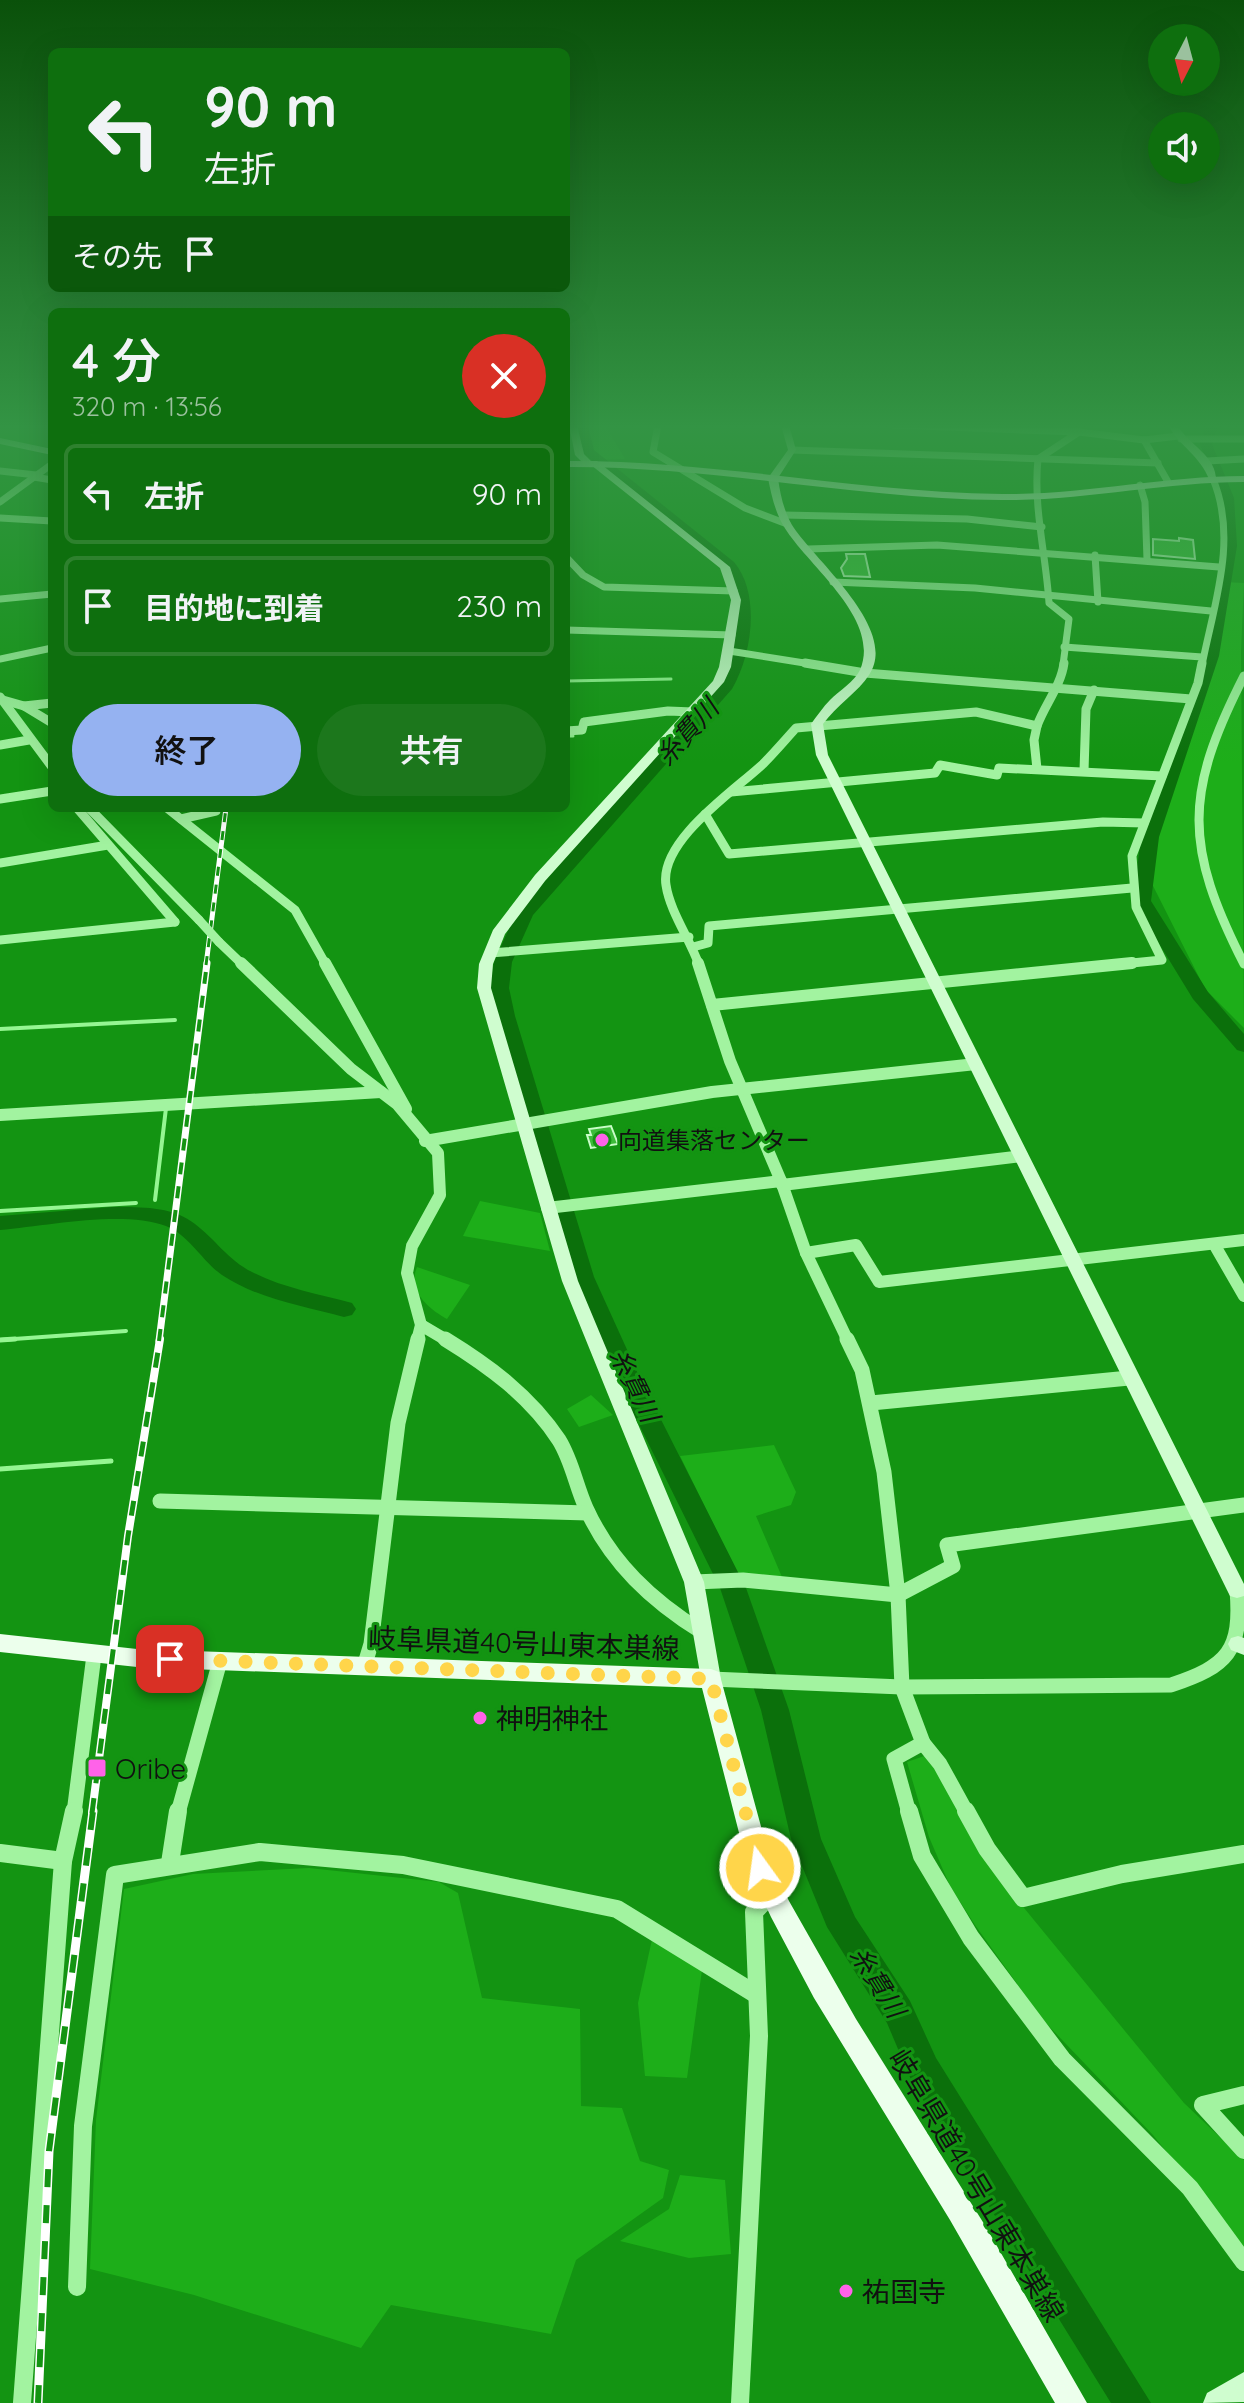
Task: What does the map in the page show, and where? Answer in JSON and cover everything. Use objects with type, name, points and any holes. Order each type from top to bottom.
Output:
[{"type":"main road","name":"岐阜県道40号山東本巣線","points":[[0,1643],[94,1655],[711,1679],[760,1868],[772,1893],[821,1990],[945,2186],[1072,2403]]},
{"type":"street","points":[[687,537],[721,563],[734,591],[732,635],[735,651],[718,682],[693,712],[540,878],[498,933],[500,953],[484,988],[558,1206],[581,1313],[704,1580],[702,1632],[711,1679],[902,1687],[1171,1685],[1211,1673],[1241,1646],[1242,1622],[1237,1590],[822,755],[817,724],[831,705],[865,673],[869,656],[865,629],[799,537]]},
{"type":"street","points":[[1037,769],[1034,740],[1045,703],[1058,688],[1069,619],[1049,603],[1044,537]]},
{"type":"street","points":[[1143,537],[1147,559]]},
{"type":"street","points":[[712,1005],[1158,963],[1162,960],[1136,907],[1132,888],[1132,856],[1191,699],[1226,537]]},
{"type":"street","points":[[808,549],[937,545],[1219,567]]},
{"type":"street","points":[[1095,555],[1098,602]]},
{"type":"street","points":[[570,561],[583,575],[604,587],[734,591]]},
{"type":"street","points":[[833,582],[1048,594],[1098,602],[1211,611]]},
{"type":"street","points":[[0,599],[48,594]]},
{"type":"street","points":[[570,630],[732,635]]},
{"type":"street","points":[[1064,647],[1202,657]]},
{"type":"street","points":[[0,659],[48,649]]},
{"type":"street","points":[[735,651],[865,673],[1191,699]]},
{"type":"street","points":[[1244,676],[1214,742],[1199,785],[1195,821],[1206,878],[1244,964]]},
{"type":"street","points":[[1084,771],[1086,709],[1094,690]]},
{"type":"street","points":[[1,699],[24,706],[48,721]]},
{"type":"street","points":[[1,699],[48,762]]},
{"type":"street","points":[[24,706],[48,703]]},
{"type":"street","points":[[570,731],[582,730],[584,722],[668,711],[693,712]]},
{"type":"street","points":[[1037,726],[976,712],[796,728],[786,735],[764,763],[705,814],[675,850],[665,876],[666,887],[691,942],[742,1088],[782,1183],[806,1253],[862,1370],[884,1472],[898,1595],[902,1687],[923,1743],[940,1764],[987,1849],[1023,1898],[1122,1874],[1244,1854]]},
{"type":"street","points":[[0,745],[29,740]]},
{"type":"street","points":[[727,792],[935,773],[940,765],[997,775],[999,768],[1162,776]]},
{"type":"street","points":[[0,799],[48,792]]},
{"type":"street","points":[[0,940],[175,922],[80,812]]},
{"type":"street","points":[[93,812],[219,942],[351,1069],[409,1116]]},
{"type":"street","points":[[172,812],[295,910],[400,1092],[409,1116],[425,1141],[438,1153],[440,1195],[412,1246],[407,1273],[421,1324],[402,1398],[371,1644],[364,1667]]},
{"type":"street","points":[[181,819],[212,812]]},
{"type":"street","points":[[705,814],[710,817],[729,854],[1103,822],[1144,823]]},
{"type":"street","points":[[0,863],[108,845]]},
{"type":"street","points":[[500,953],[708,943],[709,926],[1132,888]]},
{"type":"street","points":[[425,1141],[742,1088],[976,1064]]},
{"type":"street","points":[[0,1115],[381,1092]]},
{"type":"street","points":[[558,1206],[1022,1156]]},
{"type":"street","points":[[806,1253],[856,1245],[879,1282],[1244,1240]]},
{"type":"street","points":[[1214,1244],[1244,1296]]},
{"type":"street","points":[[421,1324],[513,1384],[562,1444],[588,1513],[626,1575],[666,1611],[702,1632]]},
{"type":"street","points":[[871,1403],[1129,1378]]},
{"type":"street","points":[[160,1501],[588,1513]]},
{"type":"street","points":[[704,1580],[743,1580],[898,1595],[953,1566],[947,1545],[1244,1505]]},
{"type":"street","points":[[22,2403],[63,1861],[71,1835],[94,1655]]},
{"type":"street","points":[[170,1863],[175,1823],[220,1661]]},
{"type":"street","points":[[923,1743],[894,1759],[922,1856],[960,1920],[1062,2059],[1190,2188],[1244,2262]]},
{"type":"street","points":[[77,2287],[83,2126],[115,1875],[170,1863],[260,1852],[403,1865],[617,1909],[757,1995]]},
{"type":"street","points":[[0,1853],[63,1861]]},
{"type":"street","points":[[740,2403],[759,2036],[754,1912],[772,1893]]},
{"type":"street","points":[[1244,2095],[1203,2105],[1244,2150]]},
{"type":"street","points":[[1217,2403],[1244,2386]]},
{"type":"green space","points":[[1224,582],[1244,583],[1241,651],[1244,1028],[1205,989],[1145,870],[1171,777],[1218,646],[1213,644]]},
{"type":"green space","points":[[480,1201],[540,1213],[550,1251],[463,1236]]},
{"type":"green space","points":[[417,1267],[470,1285],[447,1319],[433,1310],[417,1291]]},
{"type":"green space","points":[[591,1395],[613,1415],[579,1427],[567,1409]]},
{"type":"green space","points":[[774,1445],[796,1492],[791,1505],[756,1516],[782,1577],[739,1576],[680,1456]]},
{"type":"green space","points":[[927,1755],[1020,1903],[1184,2103],[1244,2160],[1244,2249],[1153,2135],[1043,2020],[975,1925],[950,1886],[929,1837],[907,1762]]},
{"type":"green space","points":[[309,1868],[439,1882],[458,1893],[482,1998],[580,2009],[581,2106],[622,2108],[640,2161],[669,2170],[663,2198],[576,2260],[551,2334],[391,2305],[361,2348],[194,2295],[90,2269],[96,2120],[124,1889],[193,1874]]},
{"type":"green space","points":[[653,1935],[702,1970],[687,2078],[645,2076],[638,2003]]},
{"type":"green space","points":[[680,2175],[725,2180],[731,2254],[689,2258],[620,2241],[669,2209]]},
{"type":"building","points":[[1179,538],[1193,540],[1195,559],[1153,555],[1153,539],[1179,541]]},
{"type":"building","points":[[846,554],[865,554],[870,577],[844,576],[841,568],[847,559]]},
{"type":"building","name":"向道集落センター","points":[[611,1126],[618,1144],[591,1148],[587,1135],[591,1135],[589,1129]]},
{"type":"waterway","name":"糸貫川","points":[[697,537],[733,569],[740,581],[743,603],[741,634],[727,686],[525,913],[503,962],[499,988],[505,1016],[583,1277],[627,1376],[733,1588],[775,1710],[806,1839],[843,1927],[899,2012],[924,2070],[1132,2403]]},
{"type":"waterway","points":[[1230,537],[1211,656],[1150,837],[1142,901],[1200,995],[1244,1046]]},
{"type":"waterway","points":[[570,681],[671,679]]},
{"type":"waterway","points":[[0,1029],[175,1020]]},
{"type":"waterway","points":[[155,1200],[166,1108]]},
{"type":"waterway","points":[[0,1211],[136,1203]]},
{"type":"waterway","points":[[0,1223],[112,1214],[172,1220],[188,1229],[221,1263],[240,1276],[284,1293],[344,1309]]},
{"type":"waterway","points":[[15,1339],[0,1340],[126,1331]]},
{"type":"waterway","points":[[0,1469],[111,1461]]},
{"type":"railway","points":[[206,965],[225,812]]},
{"type":"railway","points":[[159,1341],[207,963]]},
{"type":"railway","points":[[92,1813],[128,1536],[160,1339]]},
{"type":"railway","points":[[38,2403],[49,2151],[93,1811]]},
{"type":"place","name":"向道集落センター","points":[[602,1140]]},
{"type":"place","name":"神明神社","points":[[480,1718]]},
{"type":"place","name":"Oribe","points":[[97,1768]]},
{"type":"place","name":"祐国寺","points":[[846,2291]]},
{"type":"route","points":[[170,1659],[711,1679],[760,1868]]}]
